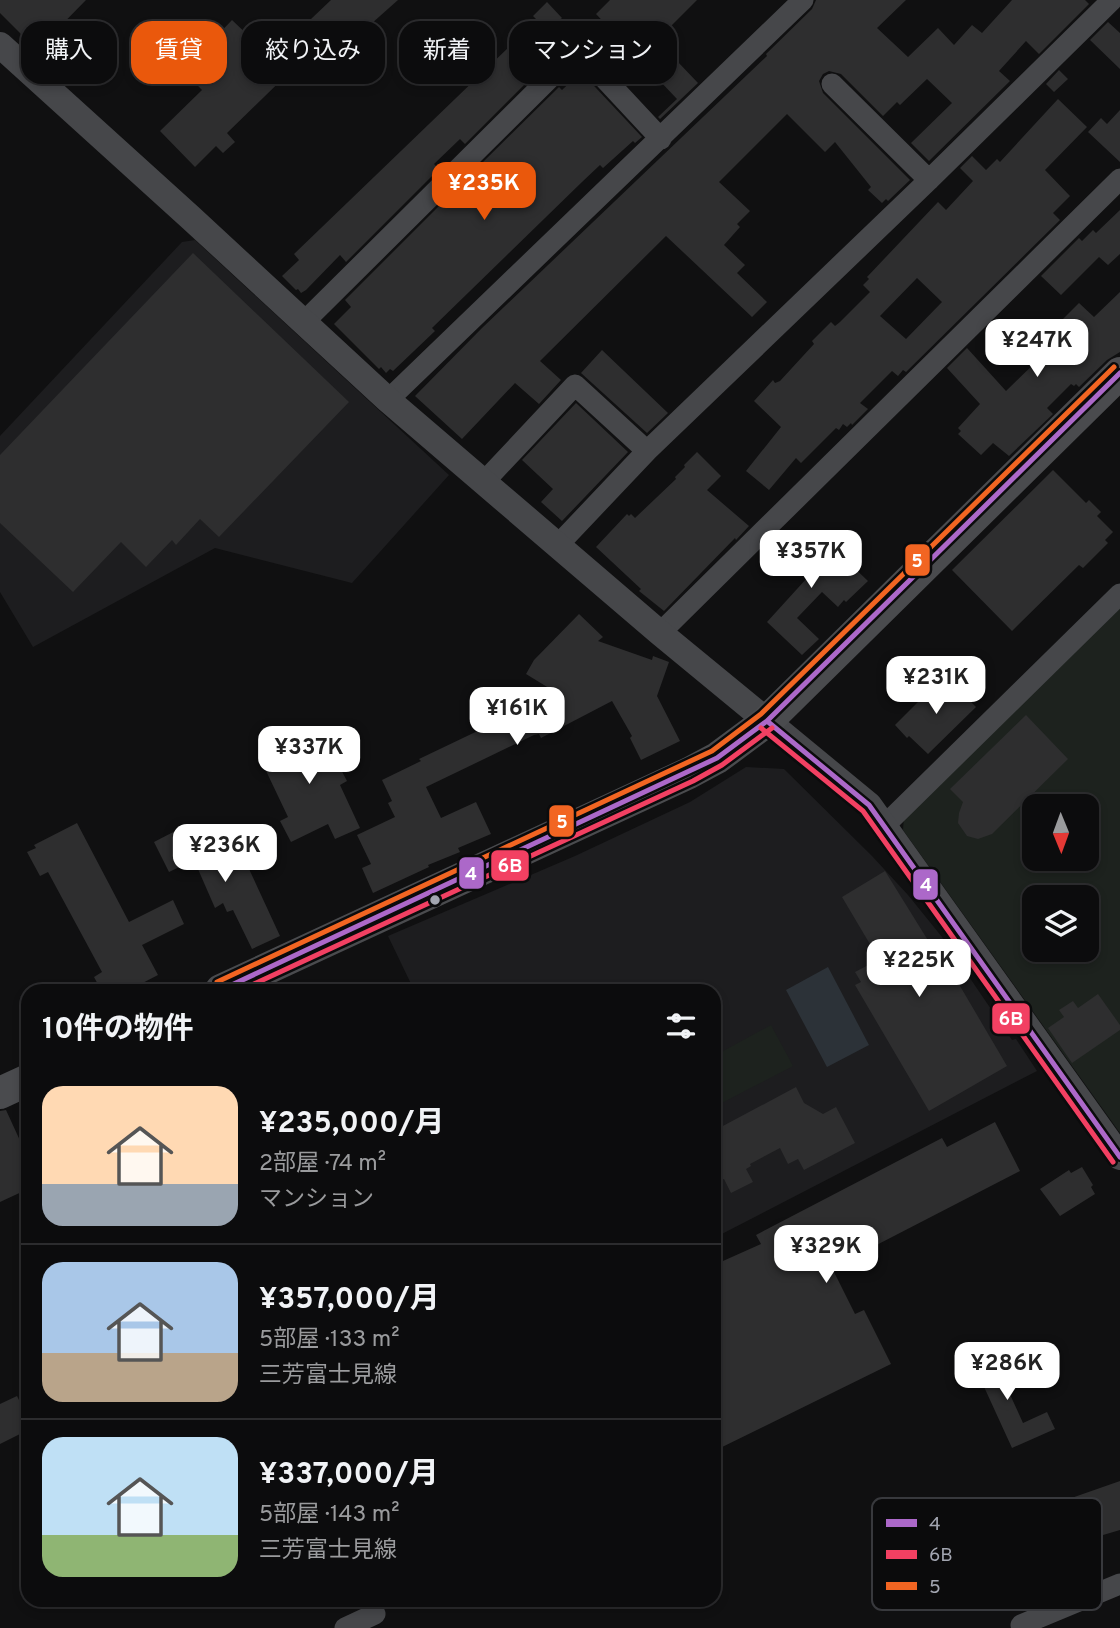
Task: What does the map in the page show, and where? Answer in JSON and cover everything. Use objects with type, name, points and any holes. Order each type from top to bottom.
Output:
[{"type":"main road","points":[[234,984],[690,773],[717,758],[767,721],[1120,373]]},
{"type":"main road","points":[[0,1093],[21,1083]]},
{"type":"street","points":[[388,400],[803,0]]},
{"type":"street","points":[[556,545],[647,451],[1112,0]]},
{"type":"street","points":[[0,45],[388,400],[483,483],[660,633],[869,804],[1120,1157]]},
{"type":"street","points":[[304,322],[578,50],[661,139]]},
{"type":"street","points":[[832,84],[929,180]]},
{"type":"street","points":[[660,633],[1120,179]]},
{"type":"street","points":[[483,483],[575,385],[647,451]]},
{"type":"street","points":[[884,826],[1120,594]]},
{"type":"street","points":[[1102,1591],[1120,1584]]},
{"type":"street","points":[[1022,1628],[1021,1625],[1057,1610]]},
{"type":"street","points":[[345,1628],[375,1614]]},
{"type":"shaded area","points":[[195,240],[449,475],[352,583],[215,548],[33,647],[0,592],[0,436],[182,242]]},
{"type":"shaded area","points":[[1120,604],[1120,1133],[903,830],[904,816]]},
{"type":"shaded area","points":[[746,767],[784,769],[908,895],[942,937],[1012,1040],[1016,1039],[1037,1071],[721,1234],[721,984],[411,984],[388,936],[575,856],[690,802]]},
{"type":"shaded area","points":[[828,967],[869,1045],[827,1067],[786,990]]},
{"type":"shaded area","points":[[771,1025],[793,1066],[721,1103],[721,1052]]},
{"type":"building","points":[[0,0],[86,0],[65,21],[21,21],[21,34],[0,13]]},
{"type":"building","points":[[331,0],[398,0],[374,21],[311,19]]},
{"type":"building","points":[[610,0],[697,0],[676,21],[603,21],[596,14]]},
{"type":"building","points":[[816,0],[906,0],[877,28],[908,57],[938,28],[954,45],[972,25],[982,33],[1012,0],[1085,0],[1089,4],[1039,54],[1026,41],[999,71],[1010,81],[929,161],[911,143],[952,103],[927,79],[900,105],[897,102],[883,116],[841,74],[829,71],[823,74],[819,81],[823,93],[910,180],[888,201],[886,199],[882,203],[868,190],[871,187],[835,142],[825,152],[787,114],[719,182],[750,211],[737,224],[740,227],[724,245],[745,265],[737,273],[767,302],[752,317],[666,236],[540,361],[561,380],[539,404],[515,383],[462,439],[415,396],[482,328],[767,56],[766,54],[812,9]]},
{"type":"building","points":[[547,2],[562,18],[558,21],[536,21],[533,16]]},
{"type":"building","points":[[232,20],[241,29],[241,84],[277,84],[227,133],[235,142],[223,153],[216,146],[195,167],[160,131],[202,90],[196,84],[227,84],[227,25]]},
{"type":"building","points":[[1108,22],[1120,33],[1120,69],[1090,40]]},
{"type":"building","points":[[509,47],[509,84],[525,84],[465,144],[460,139],[434,164],[439,169],[346,262],[340,255],[306,290],[301,293],[296,290],[282,276],[299,260],[294,254],[471,84],[495,84],[495,60]]},
{"type":"building","points":[[677,61],[698,83],[660,119],[658,117],[677,99],[663,84],[677,84]]},
{"type":"building","points":[[1059,70],[1068,79],[1054,92],[1046,84]]},
{"type":"building","points":[[568,84],[592,84],[642,137],[635,143],[633,141],[603,168],[600,165],[432,328],[435,331],[393,371],[390,369],[386,373],[381,367],[379,369],[334,324],[351,307],[345,300],[457,188],[459,191],[484,166],[483,162],[559,87],[562,90]]},
{"type":"building","points":[[1058,99],[1087,127],[1045,170],[1070,196],[1053,213],[1060,220],[906,372],[903,370],[898,376],[892,371],[860,403],[868,409],[852,425],[851,423],[847,427],[843,424],[839,430],[836,428],[801,463],[796,458],[769,490],[746,471],[781,427],[754,401],[773,380],[775,383],[780,381],[831,322],[835,326],[870,292],[863,285],[869,279],[867,277],[938,202],[946,210],[973,181],[960,168],[972,156],[986,170],[997,159],[1000,162]],"holes":[[[917,278],[942,302],[906,339],[880,316]]]},
{"type":"building","points":[[1120,110],[1120,162],[1088,132],[1101,118],[1107,124]]},
{"type":"building","points":[[1120,210],[1120,254],[1108,265],[1099,257],[1061,295],[1041,276],[1079,238],[1082,241],[1093,230],[1096,233]]},
{"type":"building","points":[[193,253],[349,402],[219,537],[200,519],[176,545],[172,540],[146,567],[121,542],[73,592],[0,523],[0,455]]},
{"type":"building","points":[[1120,292],[1120,352],[1107,360],[1079,387],[1071,384],[1047,408],[1053,414],[1009,456],[993,443],[981,455],[958,434],[961,431],[958,428],[980,404],[947,368],[967,348],[1006,391],[1043,355],[1035,347],[1079,303],[1094,317]]},
{"type":"building","points":[[602,350],[668,413],[647,433],[581,373]]},
{"type":"building","points":[[576,403],[628,452],[562,521],[541,502],[553,489],[522,460]]},
{"type":"building","points":[[697,452],[721,476],[707,490],[749,526],[664,611],[639,591],[641,589],[596,547],[627,514],[635,518],[676,479],[684,465]]},
{"type":"building","points":[[1053,470],[1086,503],[1089,500],[1101,512],[1097,516],[1113,532],[1105,540],[1108,543],[1083,568],[1079,565],[1012,631],[952,570]]},
{"type":"building","points":[[784,530],[791,537],[794,534],[834,573],[846,560],[868,581],[838,607],[822,592],[797,618],[819,639],[802,655],[767,622],[807,578],[771,542]]},
{"type":"building","points":[[579,614],[603,637],[598,641],[652,660],[653,656],[669,662],[657,696],[680,741],[641,760],[630,738],[632,736],[612,701],[541,738],[539,734],[534,735],[426,787],[441,818],[476,802],[491,834],[458,848],[460,852],[373,893],[362,868],[371,864],[357,835],[395,817],[388,803],[392,801],[382,780],[421,761],[419,759],[557,693],[526,674],[534,660]]},
{"type":"building","points":[[946,677],[976,707],[928,754],[895,725]]},
{"type":"building","points":[[1026,715],[1068,759],[1033,794],[1022,794],[1022,804],[992,834],[978,839],[967,836],[958,823],[963,802],[950,789]]},
{"type":"building","points":[[318,726],[347,781],[340,785],[360,828],[335,839],[328,824],[291,842],[280,821],[288,817],[258,754]]},
{"type":"building","points":[[77,823],[129,922],[173,900],[184,924],[142,945],[158,975],[141,984],[98,984],[94,977],[102,972],[48,872],[40,876],[27,852],[36,848],[34,845]]},
{"type":"building","points":[[181,828],[195,855],[210,847],[214,855],[237,843],[280,936],[252,949],[233,910],[227,912],[223,903],[215,908],[194,860],[169,872],[154,842]]},
{"type":"building","points":[[885,871],[929,942],[933,940],[1007,1066],[929,1111],[855,985],[861,982],[855,972],[874,962],[869,954],[874,951],[842,897]]},
{"type":"building","points":[[1098,994],[1120,1025],[1120,1030],[1072,1063],[1048,1028],[1064,1017],[1059,1010],[1073,1001],[1078,1008]]},
{"type":"building","points":[[796,1087],[804,1103],[823,1114],[836,1107],[855,1143],[804,1170],[798,1159],[788,1164],[780,1148],[750,1164],[746,1169],[753,1182],[731,1193],[724,1179],[721,1180],[721,1127]]},
{"type":"building","points":[[6,1110],[21,1143],[21,1192],[0,1202],[0,1111]]},
{"type":"building","points":[[995,1122],[1020,1171],[832,1268],[855,1314],[864,1310],[891,1364],[721,1448],[721,1262],[761,1244],[756,1235],[942,1138],[947,1147]]},
{"type":"building","points":[[1082,1167],[1093,1185],[1091,1187],[1095,1194],[1060,1216],[1040,1189],[1069,1170],[1071,1173]]},
{"type":"building","points":[[988,1346],[1023,1423],[1047,1412],[1055,1429],[1012,1448],[969,1354]]},
{"type":"building","points":[[17,1396],[21,1404],[21,1434],[0,1444],[0,1404]]},
{"type":"building","points":[[1120,1481],[1120,1530],[1102,1535],[1102,1498],[1071,1498]]},
{"type":"transit line","name":"5","points":[[217,982],[712,751],[761,714],[1114,367]]},
{"type":"transit line","name":"4","points":[[234,984],[717,758],[767,721],[1120,373]]},
{"type":"transit line","name":"4","points":[[767,721],[869,805],[1120,1157]]},
{"type":"transit line","name":"6B","points":[[761,728],[863,811],[1113,1162]]},
{"type":"transit line","name":"6B","points":[[254,984],[693,781],[722,765],[772,728]]}]
